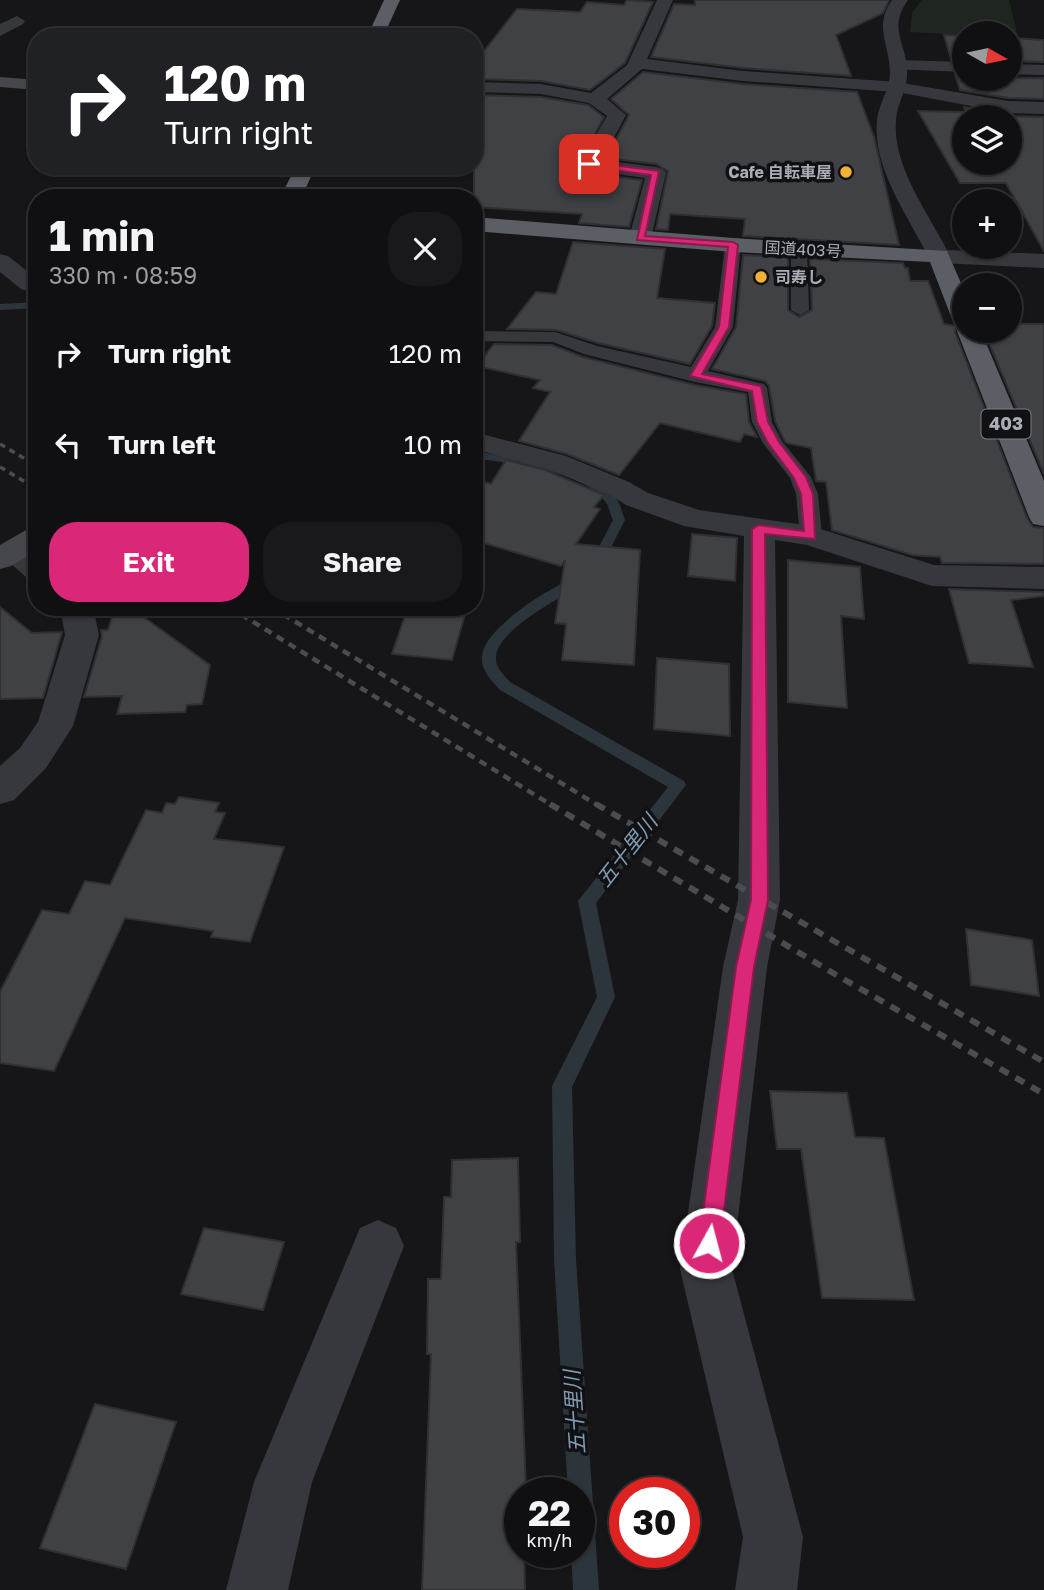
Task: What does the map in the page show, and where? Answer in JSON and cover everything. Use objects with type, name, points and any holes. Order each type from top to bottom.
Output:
[{"type":"highway","points":[[379,28],[392,0]]},
{"type":"highway","name":"国道403号","points":[[483,225],[733,245],[939,256]]},
{"type":"highway","points":[[939,256],[952,289]]},
{"type":"highway","name":"403","points":[[974,343],[1044,517]]},
{"type":"main road","points":[[0,82],[28,84]]},
{"type":"street","points":[[595,99],[637,63],[665,0]]},
{"type":"street","points":[[900,0],[890,16],[888,27],[898,65],[897,87],[886,122],[892,154],[907,193],[939,256],[1044,261]]},
{"type":"street","points":[[0,31],[17,21]]},
{"type":"street","points":[[637,63],[743,76],[897,87],[1007,107],[1044,108]]},
{"type":"street","points":[[898,65],[952,67]]},
{"type":"street","points":[[1022,69],[1044,70]]},
{"type":"street","points":[[483,87],[541,89],[595,99],[617,115],[589,164],[656,173],[640,238]]},
{"type":"street","points":[[0,261],[28,281]]},
{"type":"street","points":[[483,442],[556,462],[619,488],[637,499],[695,519],[811,536],[932,575],[1044,578]]},
{"type":"street","points":[[759,529],[759,900],[745,967],[706,1269],[773,1537],[766,1590]]},
{"type":"street","points":[[0,789],[33,758],[55,726],[82,635],[78,616]]},
{"type":"street","points":[[257,1590],[283,1482],[377,1245]]},
{"type":"lane","points":[[695,376],[724,327],[733,245]]},
{"type":"lane","points":[[799,249],[800,310]]},
{"type":"lane","points":[[483,336],[555,337],[591,350],[695,376],[757,388],[762,422],[800,477],[807,494],[811,536]]},
{"type":"shaded area","points":[[922,0],[1009,0],[1014,21],[952,21],[952,34],[910,32],[912,13]]},
{"type":"building","points":[[627,0],[653,2],[625,63],[590,90],[541,81],[483,79],[483,52],[517,9],[580,12],[587,2],[624,5]]},
{"type":"building","points":[[695,0],[889,0],[883,13],[836,35],[851,76],[743,68],[651,57],[674,4],[695,5]]},
{"type":"building","points":[[944,35],[952,35],[951,59]]},
{"type":"building","points":[[1022,39],[1044,40],[1044,62],[1022,61]]},
{"type":"building","points":[[643,72],[743,84],[857,92],[874,137],[899,245],[743,236],[745,219],[670,214],[668,230],[656,229],[668,171],[656,164],[606,158],[629,115],[611,99]]},
{"type":"building","points":[[1022,78],[1044,78],[1044,99],[1008,98],[966,91],[1022,91]]},
{"type":"building","points":[[483,95],[541,97],[588,105],[604,117],[577,166],[588,173],[642,180],[629,227],[579,223],[582,214],[483,208],[483,189],[474,189],[474,175],[483,175]]},
{"type":"building","points":[[918,111],[952,112],[952,169]]},
{"type":"building","points":[[1022,116],[1044,117],[1044,251],[1022,212],[1022,189],[1009,189],[1006,183],[960,183],[955,175],[1022,175]]},
{"type":"building","points":[[573,242],[665,249],[657,298],[715,303],[712,326],[690,364],[598,343],[556,330],[507,329],[536,292],[556,294]]},
{"type":"building","points":[[743,255],[788,257],[788,310],[799,317],[812,310],[810,259],[903,263],[905,268],[908,268],[910,281],[928,281],[944,324],[952,325],[952,343],[959,343],[1027,518],[1033,527],[1044,528],[1044,564],[942,563],[940,557],[912,555],[832,530],[826,482],[816,481],[811,448],[784,440],[775,421],[769,386],[765,381],[712,369],[736,327]]},
{"type":"building","points":[[1022,324],[1044,324],[1044,474],[989,343],[1022,343]]},
{"type":"building","points":[[494,344],[552,345],[583,357],[695,385],[746,394],[749,422],[757,437],[744,434],[740,442],[660,423],[619,475],[567,454],[519,441],[550,392],[533,388],[540,380],[483,367],[483,358]]},
{"type":"building","points":[[506,460],[545,470],[604,495],[594,507],[600,509],[576,544],[640,550],[634,665],[562,660],[566,624],[555,623],[565,560],[561,566],[483,543],[483,482],[491,484]]},
{"type":"building","points":[[692,534],[737,538],[735,581],[688,576]]},
{"type":"building","points":[[788,560],[860,567],[864,619],[841,616],[847,708],[788,702]]},
{"type":"building","points":[[949,589],[1044,592],[1044,596],[1011,600],[1033,667],[969,663]]},
{"type":"building","points":[[0,607],[32,633],[62,632],[43,698],[0,699]]},
{"type":"building","points":[[112,616],[142,616],[210,665],[202,704],[187,705],[185,712],[117,714],[122,696],[84,697],[102,636],[101,630],[108,630]]},
{"type":"building","points":[[405,616],[464,616],[452,660],[392,654]]},
{"type":"building","points":[[657,658],[729,664],[730,736],[654,729]]},
{"type":"building","points":[[179,797],[219,803],[215,812],[225,813],[214,839],[284,847],[250,942],[211,937],[213,931],[125,918],[54,1071],[0,1063],[0,992],[42,910],[69,914],[85,881],[110,885],[146,810],[162,813],[166,803],[175,804]]},
{"type":"building","points":[[966,929],[1032,940],[1039,996],[971,985]]},
{"type":"building","points":[[770,1091],[847,1093],[855,1137],[884,1138],[914,1300],[822,1298],[801,1149],[777,1149]]},
{"type":"building","points":[[518,1158],[520,1242],[516,1242],[525,1477],[504,1477],[504,1568],[524,1568],[525,1590],[422,1590],[431,1354],[427,1354],[428,1279],[441,1279],[444,1197],[451,1197],[452,1160]]},
{"type":"building","points":[[204,1228],[284,1242],[263,1310],[181,1294]]},
{"type":"building","points":[[95,1404],[176,1422],[126,1569],[40,1548]]},
{"type":"waterway","name":"五十里川","points":[[0,307],[28,305]]},
{"type":"waterway","name":"五十里川","points":[[483,456],[563,472],[580,478],[608,496],[619,520],[596,564]]},
{"type":"waterway","name":"五十里川","points":[[578,581],[527,612],[502,632],[489,653],[491,667],[505,686],[678,785],[587,901],[606,997],[562,1086],[565,1259],[586,1590]]},
{"type":"railway","points":[[0,444],[28,461]]},
{"type":"railway","points":[[0,467],[28,484]]},
{"type":"railway","points":[[244,616],[553,806]]},
{"type":"railway","points":[[286,616],[599,806]]},
{"type":"railway","points":[[550,804],[838,976],[1044,1094]]},
{"type":"railway","points":[[596,804],[1044,1062]]},
{"type":"place","name":"Cafe 自転車屋","points":[[846,172]]},
{"type":"place","name":"司寿し","points":[[761,277]]},
{"type":"route","points":[[589,164],[656,173],[640,238],[733,245],[724,327],[695,376],[757,388],[762,422],[800,477],[807,494],[811,536],[759,529],[759,900],[745,967],[709,1243]]}]
